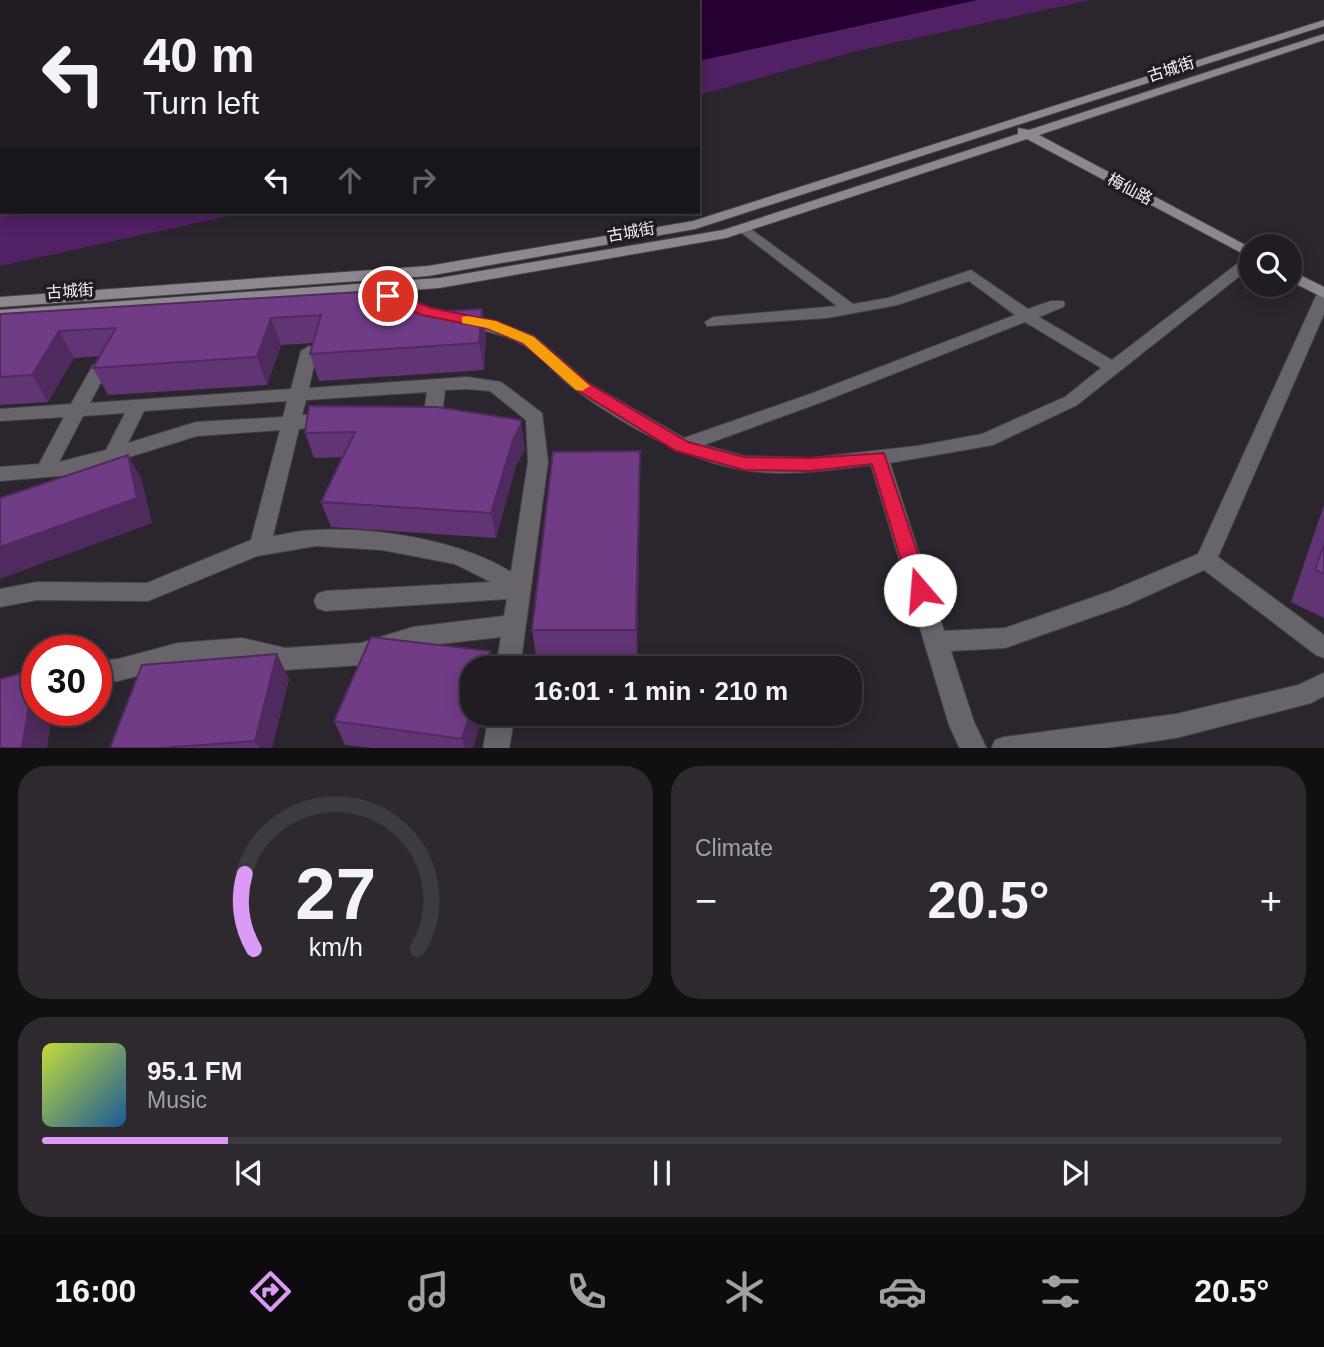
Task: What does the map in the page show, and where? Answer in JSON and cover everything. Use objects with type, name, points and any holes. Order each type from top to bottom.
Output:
[{"type":"main road","name":"古城街","points":[[0,302],[428,271],[695,225],[1324,23]]},
{"type":"main road","name":"古城街","points":[[0,315],[439,284],[726,234],[1324,37]]},
{"type":"main road","name":"梅仙路","points":[[1015,122],[1239,247]]},
{"type":"main road","name":"梅仙路","points":[[1034,133],[1239,238]]},
{"type":"main road","points":[[1302,270],[1324,282]]},
{"type":"main road","points":[[1302,282],[1324,295]]},
{"type":"street","points":[[744,228],[850,309]]},
{"type":"street","points":[[382,287],[388,296],[427,312],[491,325],[528,340],[583,387],[682,446],[744,463],[810,465],[986,440],[1071,401],[1239,269]]},
{"type":"street","points":[[713,322],[850,309],[891,302],[971,275],[1027,316],[1113,368]]},
{"type":"street","points":[[936,642],[1005,638],[1119,598],[1206,560],[1324,295]]},
{"type":"street","points":[[682,446],[816,398],[1057,304]]},
{"type":"street","points":[[260,548],[309,351]]},
{"type":"street","points":[[44,470],[99,369]]},
{"type":"street","points":[[0,415],[467,383],[495,386],[535,418],[538,462],[510,656]]},
{"type":"street","points":[[433,414],[437,385]]},
{"type":"street","points":[[113,455],[138,405]]},
{"type":"street","points":[[0,474],[71,468],[196,429],[356,418]]},
{"type":"street","points":[[510,427],[536,432]]},
{"type":"street","points":[[878,457],[962,725],[974,748]]},
{"type":"street","points":[[0,598],[37,591],[148,592],[260,548],[316,538],[382,542],[457,556],[484,566],[520,589]]},
{"type":"street","points":[[1206,560],[1324,648]]},
{"type":"street","points":[[325,601],[520,589]]},
{"type":"street","points":[[112,671],[178,654],[242,648],[285,659],[361,654],[413,637],[514,625]]},
{"type":"street","points":[[1004,748],[1176,726],[1302,695],[1324,684]]},
{"type":"street","points":[[496,748],[500,726]]},
{"type":"shaded area","points":[[700,0],[977,0],[700,61]]},
{"type":"shaded area","points":[[977,0],[1090,0],[857,51],[700,94],[700,61]]},
{"type":"shaded area","points":[[0,214],[237,214],[0,266]]},
{"type":"building","points":[[376,291],[427,312],[482,309],[479,343],[310,354],[321,315],[271,318],[257,357],[93,368],[116,328],[59,331],[32,375],[0,377],[0,314]]},
{"type":"building","points":[[309,406],[437,407],[521,420],[521,425],[513,440],[491,513],[321,502],[355,432],[305,433]]},
{"type":"building","points":[[640,451],[636,630],[532,630],[553,452]]},
{"type":"building","points":[[128,455],[137,498],[0,547],[0,498]]},
{"type":"building","points":[[1324,544],[1324,574],[1315,570]]},
{"type":"building","points":[[371,637],[490,651],[489,656],[460,656],[460,726],[466,726],[462,739],[334,721]]},
{"type":"building","points":[[277,654],[255,741],[161,748],[110,748],[142,665]]},
{"type":"building","points":[[21,673],[21,726],[26,726],[22,748],[0,748],[0,679]]},
{"type":"slow traffic","points":[[467,320],[491,325],[528,340],[582,386]]},
{"type":"route","points":[[388,296],[427,312],[491,325],[528,340],[583,387],[682,446],[744,463],[810,465],[878,457],[920,590]]}]
